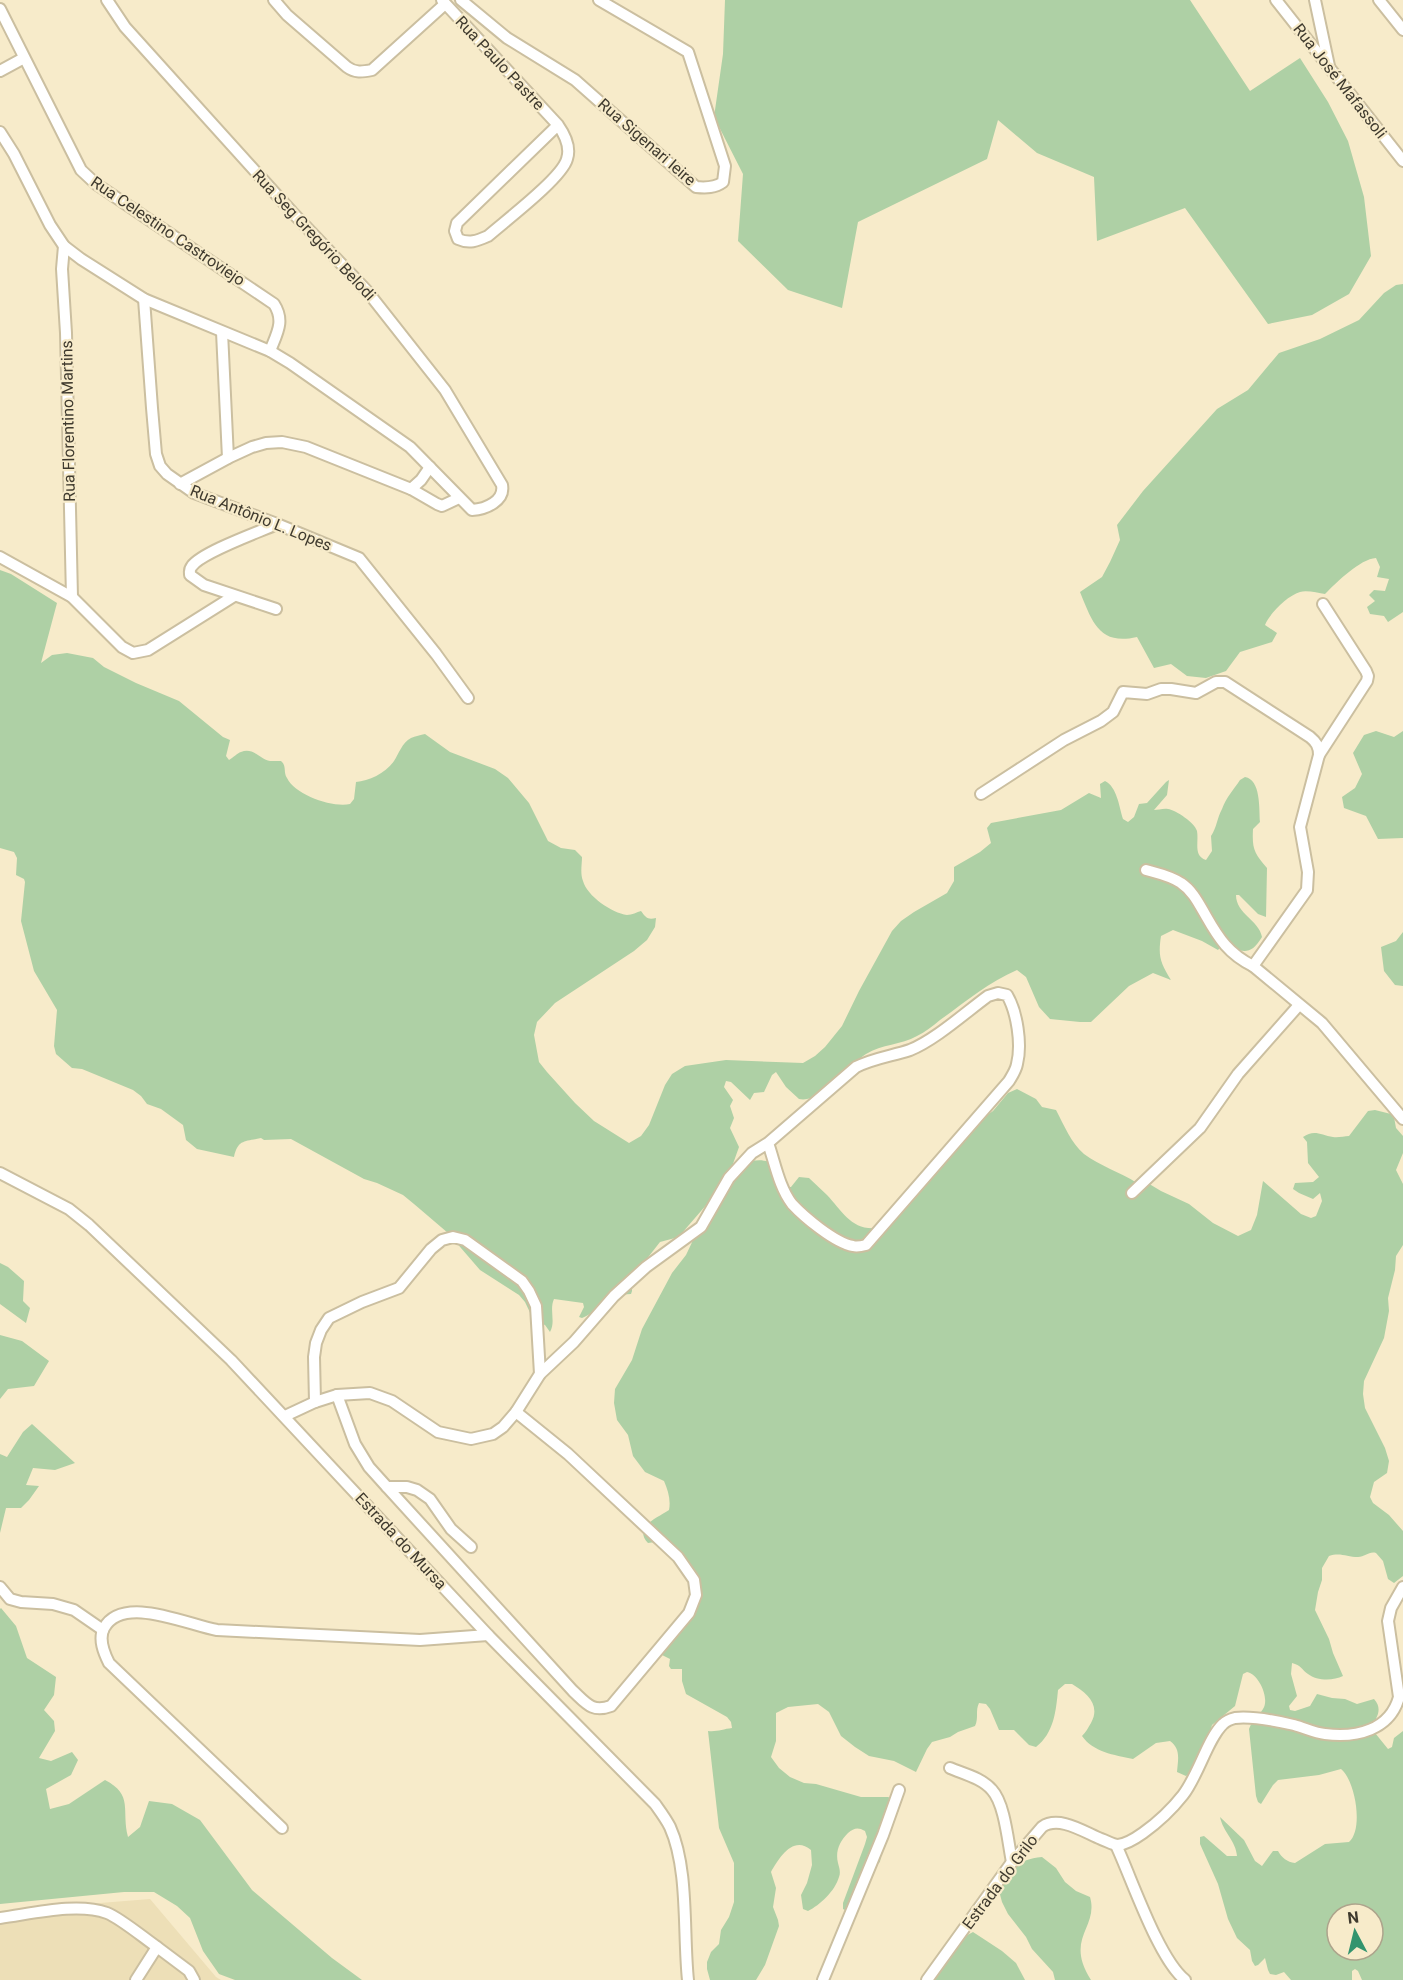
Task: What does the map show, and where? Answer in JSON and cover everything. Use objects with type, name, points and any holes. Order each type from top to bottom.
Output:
[{"type":"street","name":"Rua Seg Gregório Belodi","points":[[107,0],[125,27],[381,308],[446,390],[504,492],[488,506],[478,510],[472,510],[459,498]]},
{"type":"street","points":[[274,0],[287,15],[353,72],[372,70],[443,2]]},
{"type":"street","name":"Rua Sigenari Ieire","points":[[464,3],[507,38],[575,80],[696,187],[707,188],[719,185],[723,182],[725,166],[688,52],[599,0]]},
{"type":"street","name":"Rua José Mafassoli","points":[[1276,0],[1403,161]]},
{"type":"street","points":[[1315,0],[1330,69]]},
{"type":"street","points":[[1380,0],[1403,30]]},
{"type":"street","name":"Rua Paulo Pastre","points":[[443,2],[558,125],[566,136],[568,157],[558,174],[488,236],[476,242],[465,242],[458,239],[455,231],[457,223],[558,125]]},
{"type":"street","name":"Rua Celestino Castroviejo","points":[[0,9],[81,170],[96,184],[274,304],[279,312],[280,321],[270,351]]},
{"type":"street","points":[[0,71],[24,58]]},
{"type":"street","points":[[0,132],[14,154],[50,225],[64,246],[144,299],[270,351],[390,431],[410,447],[459,498],[442,506],[411,489],[295,444],[266,442],[228,458],[180,484]]},
{"type":"street","name":"Rua Florentino Martins","points":[[64,246],[62,269],[66,333],[72,597]]},
{"type":"street","name":"Rua Antônio L. Lopes","points":[[144,299],[156,454],[160,466],[194,493],[358,558],[436,654],[468,699]]},
{"type":"street","points":[[222,332],[228,458]]},
{"type":"street","points":[[411,489],[430,467]]},
{"type":"street","points":[[276,609],[194,580],[190,575],[190,570],[192,564],[206,555],[277,524]]},
{"type":"street","points":[[0,557],[72,597],[122,647],[133,653],[148,650],[234,596]]},
{"type":"street","points":[[1253,966],[1307,890],[1308,873],[1300,826],[1319,755],[1368,676],[1323,604]]},
{"type":"street","points":[[981,794],[1064,740],[1101,721],[1113,712],[1123,692],[1147,694],[1161,689],[1171,689],[1196,693],[1216,682],[1226,682],[1316,741],[1319,755]]},
{"type":"street","points":[[1146,870],[1171,877],[1182,883],[1196,899],[1226,948],[1253,966],[1322,1023],[1403,1119]]},
{"type":"street","points":[[285,1416],[337,1395],[370,1393],[383,1397],[438,1432],[471,1439],[493,1434],[503,1427],[516,1412],[540,1374],[574,1342],[614,1296],[701,1227],[729,1178],[752,1152],[768,1143],[856,1068],[870,1060],[911,1049],[929,1039],[988,996],[998,993],[1006,995],[1013,1006],[1018,1054],[1017,1066],[1009,1081],[866,1245],[855,1247],[842,1243],[811,1221],[792,1203],[782,1184],[768,1143]]},
{"type":"street","points":[[1132,1193],[1200,1128],[1238,1074],[1299,1005]]},
{"type":"street","name":"Estrada do Mursa","points":[[0,1173],[69,1209],[89,1225],[231,1360],[488,1635],[655,1804],[670,1827],[678,1855],[688,1980]]},
{"type":"street","points":[[315,1402],[316,1343],[329,1318],[399,1288],[430,1249],[441,1240],[453,1237],[465,1240],[522,1281],[530,1291],[536,1306],[540,1374]]},
{"type":"street","points":[[337,1395],[355,1444],[369,1467],[573,1691],[591,1707],[601,1709],[611,1706],[689,1613],[696,1595],[694,1580],[670,1549],[568,1454],[516,1412]]},
{"type":"street","points":[[387,1487],[407,1487],[424,1494],[451,1529],[471,1547]]},
{"type":"street","points":[[0,1587],[10,1599],[53,1604],[74,1610],[103,1630]]},
{"type":"street","points":[[1185,1980],[1175,1970],[1156,1938],[1116,1845],[1129,1842],[1144,1833],[1183,1796],[1216,1733],[1227,1720],[1235,1718],[1281,1722],[1324,1734],[1344,1735],[1372,1729],[1387,1720],[1396,1708],[1398,1696],[1388,1621],[1391,1608],[1403,1587]]},
{"type":"street","points":[[282,1828],[109,1663],[102,1651],[103,1630],[110,1621],[126,1613],[151,1612],[217,1630],[420,1640],[488,1635]]},
{"type":"street","points":[[951,1768],[981,1781],[993,1791],[1001,1808],[1012,1862]]},
{"type":"street","points":[[823,1980],[883,1835],[899,1790]]},
{"type":"street","name":"Estrada do Grilo","points":[[927,1980],[1012,1862],[1042,1827],[1057,1822],[1116,1845]]},
{"type":"street","points":[[0,1918],[63,1909],[86,1908],[108,1913],[189,1971],[194,1980]]},
{"type":"street","points":[[136,1980],[157,1947]]},
{"type":"shaded area","points":[[150,1899],[221,1980],[0,1980],[0,1911]]},
{"type":"green space","points":[[725,0],[1190,0],[1250,91],[1300,58],[1328,102],[1348,141],[1364,197],[1371,256],[1349,294],[1312,315],[1268,324],[1185,208],[1097,241],[1094,177],[1037,153],[998,120],[987,159],[858,222],[842,308],[788,290],[738,241],[743,174],[714,117],[723,54]]},
{"type":"green space","points":[[1403,284],[1403,612],[1388,622],[1384,616],[1370,614],[1367,607],[1375,601],[1369,595],[1374,590],[1385,591],[1389,579],[1377,577],[1380,567],[1376,558],[1363,562],[1325,594],[1303,591],[1290,597],[1275,610],[1265,625],[1277,633],[1272,642],[1240,652],[1226,671],[1206,678],[1187,676],[1171,664],[1154,668],[1137,637],[1114,638],[1099,629],[1080,592],[1102,577],[1120,540],[1117,525],[1143,491],[1217,409],[1248,390],[1279,353],[1320,339],[1359,320],[1384,293],[1396,285]]},
{"type":"green space","points":[[0,570],[11,574],[57,603],[41,663],[52,655],[67,653],[93,658],[104,667],[136,683],[179,701],[223,737],[230,740],[226,756],[229,760],[240,753],[249,751],[266,760],[281,761],[291,784],[315,799],[334,804],[350,804],[354,799],[356,782],[382,773],[391,765],[408,740],[425,734],[450,752],[495,769],[508,778],[529,803],[548,841],[561,848],[575,850],[582,857],[581,872],[585,887],[601,903],[621,914],[629,915],[641,911],[647,918],[656,918],[655,927],[647,940],[555,1003],[537,1022],[534,1035],[539,1062],[547,1072],[594,1121],[629,1143],[641,1136],[649,1125],[665,1085],[672,1074],[685,1066],[726,1060],[803,1063],[815,1056],[842,1026],[892,931],[914,912],[947,893],[954,881],[954,867],[991,843],[987,828],[991,823],[1061,810],[1089,793],[1101,798],[1100,784],[1105,781],[1115,792],[1123,819],[1128,822],[1134,817],[1139,804],[1147,803],[1169,780],[1167,795],[1154,810],[1171,810],[1193,824],[1197,831],[1199,855],[1206,860],[1212,851],[1211,836],[1220,812],[1240,780],[1245,777],[1250,779],[1257,789],[1260,822],[1253,829],[1253,841],[1257,854],[1267,868],[1266,917],[1258,914],[1239,895],[1236,895],[1243,912],[1260,931],[1262,937],[1254,948],[1241,951],[1223,944],[1218,950],[1173,930],[1161,936],[1160,949],[1162,963],[1171,980],[1153,973],[1129,986],[1091,1022],[1050,1019],[1039,1007],[1026,977],[1017,970],[987,987],[929,1029],[911,1039],[878,1048],[866,1054],[825,1090],[807,1099],[799,1099],[786,1087],[776,1072],[772,1075],[764,1092],[754,1093],[750,1100],[731,1082],[726,1081],[724,1087],[733,1100],[730,1106],[734,1118],[730,1128],[739,1147],[729,1175],[753,1161],[771,1162],[787,1187],[791,1187],[799,1177],[809,1178],[848,1219],[861,1226],[877,1228],[976,1123],[993,1111],[1008,1093],[1017,1089],[1036,1099],[1042,1107],[1056,1110],[1075,1145],[1090,1158],[1137,1183],[1146,1182],[1189,1204],[1213,1223],[1238,1236],[1251,1230],[1257,1215],[1263,1181],[1301,1214],[1311,1218],[1316,1216],[1322,1201],[1320,1193],[1313,1199],[1293,1189],[1295,1183],[1313,1182],[1319,1177],[1308,1163],[1307,1142],[1303,1137],[1314,1133],[1335,1137],[1349,1136],[1368,1111],[1375,1110],[1394,1117],[1396,1128],[1403,1136],[1403,1153],[1396,1170],[1403,1184],[1403,1245],[1396,1256],[1388,1298],[1389,1311],[1384,1338],[1364,1381],[1363,1394],[1365,1408],[1389,1461],[1387,1473],[1374,1482],[1370,1497],[1373,1503],[1389,1515],[1403,1531],[1403,1576],[1394,1583],[1388,1579],[1383,1561],[1376,1553],[1358,1557],[1329,1556],[1322,1568],[1322,1580],[1315,1610],[1343,1676],[1330,1679],[1316,1678],[1292,1663],[1291,1674],[1297,1696],[1289,1706],[1290,1710],[1295,1711],[1310,1706],[1317,1694],[1345,1699],[1357,1704],[1374,1699],[1379,1710],[1371,1728],[1388,1749],[1392,1747],[1394,1738],[1403,1731],[1403,1980],[1362,1980],[1355,1969],[1352,1971],[1352,1980],[1291,1980],[1284,1972],[1276,1975],[1270,1974],[1265,1958],[1255,1966],[1250,1950],[1237,1938],[1228,1919],[1218,1884],[1200,1844],[1200,1837],[1204,1836],[1227,1856],[1237,1856],[1220,1817],[1244,1840],[1255,1861],[1262,1866],[1273,1851],[1278,1851],[1285,1859],[1295,1863],[1325,1844],[1349,1842],[1354,1836],[1357,1816],[1354,1794],[1341,1769],[1319,1775],[1278,1780],[1261,1804],[1258,1802],[1249,1729],[1263,1709],[1265,1699],[1256,1677],[1247,1672],[1243,1674],[1235,1706],[1212,1725],[1203,1757],[1193,1771],[1186,1776],[1177,1772],[1177,1751],[1170,1741],[1156,1743],[1133,1759],[1104,1752],[1092,1746],[1082,1736],[1094,1717],[1093,1705],[1083,1691],[1072,1684],[1065,1684],[1058,1690],[1055,1714],[1050,1728],[1036,1747],[1029,1745],[1014,1730],[999,1730],[990,1709],[986,1704],[979,1703],[975,1726],[932,1742],[916,1772],[894,1761],[869,1756],[855,1747],[841,1736],[829,1712],[818,1704],[788,1707],[776,1713],[776,1741],[771,1757],[790,1777],[804,1783],[816,1784],[861,1797],[888,1797],[898,1801],[899,1810],[882,1845],[880,1862],[877,1864],[871,1861],[854,1901],[845,1910],[843,1903],[865,1844],[867,1837],[865,1831],[854,1829],[843,1839],[837,1854],[840,1873],[837,1882],[826,1897],[808,1911],[803,1909],[801,1895],[812,1865],[811,1850],[798,1845],[787,1850],[771,1872],[776,1888],[773,1907],[779,1926],[765,1965],[756,1980],[710,1980],[707,1962],[711,1952],[719,1944],[721,1930],[734,1902],[734,1863],[719,1828],[708,1731],[732,1728],[727,1717],[686,1694],[682,1681],[682,1669],[671,1669],[670,1659],[662,1655],[666,1636],[693,1597],[695,1580],[655,1542],[648,1543],[644,1537],[643,1532],[648,1524],[669,1510],[669,1495],[664,1481],[645,1472],[633,1456],[628,1435],[617,1420],[614,1403],[615,1389],[632,1360],[642,1329],[672,1273],[686,1255],[714,1196],[682,1233],[675,1238],[660,1242],[635,1274],[631,1294],[610,1299],[582,1318],[579,1317],[584,1307],[583,1303],[554,1299],[550,1332],[545,1325],[534,1321],[519,1295],[480,1270],[448,1233],[403,1195],[364,1179],[291,1139],[264,1140],[261,1138],[246,1141],[240,1144],[234,1157],[197,1149],[186,1140],[183,1125],[161,1109],[147,1104],[133,1090],[82,1069],[72,1068],[56,1054],[54,1046],[57,1010],[34,971],[21,921],[25,882],[16,875],[17,858],[14,852],[0,848]]},
{"type":"green space","points":[[1376,731],[1394,737],[1403,731],[1403,838],[1378,839],[1366,816],[1344,808],[1342,797],[1355,788],[1362,774],[1353,753],[1364,735]]},
{"type":"green space","points":[[1403,932],[1403,986],[1395,985],[1384,971],[1381,947],[1396,941]]},
{"type":"green space","points":[[0,1263],[24,1281],[23,1301],[30,1308],[26,1323],[0,1304]]},
{"type":"green space","points":[[0,1335],[22,1341],[49,1361],[34,1386],[8,1389],[0,1399]]},
{"type":"green space","points":[[32,1424],[75,1463],[55,1470],[33,1468],[26,1485],[39,1486],[21,1508],[6,1508],[0,1533],[0,1454],[7,1457],[23,1432]]},
{"type":"green space","points":[[1,1608],[16,1626],[27,1658],[56,1677],[54,1695],[44,1710],[54,1721],[55,1731],[39,1758],[51,1761],[72,1752],[78,1760],[71,1775],[46,1789],[50,1809],[69,1804],[105,1780],[120,1791],[123,1798],[128,1837],[140,1827],[149,1801],[172,1804],[200,1820],[252,1890],[332,1958],[362,1980],[235,1980],[219,1974],[203,1951],[190,1918],[177,1906],[154,1892],[124,1892],[0,1904]]},
{"type":"green space","points":[[1042,1857],[1056,1868],[1065,1882],[1076,1891],[1090,1897],[1092,1908],[1081,1943],[1081,1954],[1091,1980],[1055,1980],[1053,1972],[1032,1949],[1002,1902],[998,1887],[1012,1870],[1026,1860]]},
{"type":"green space","points":[[973,1932],[1016,1963],[1025,1980],[925,1980],[962,1938]]}]
